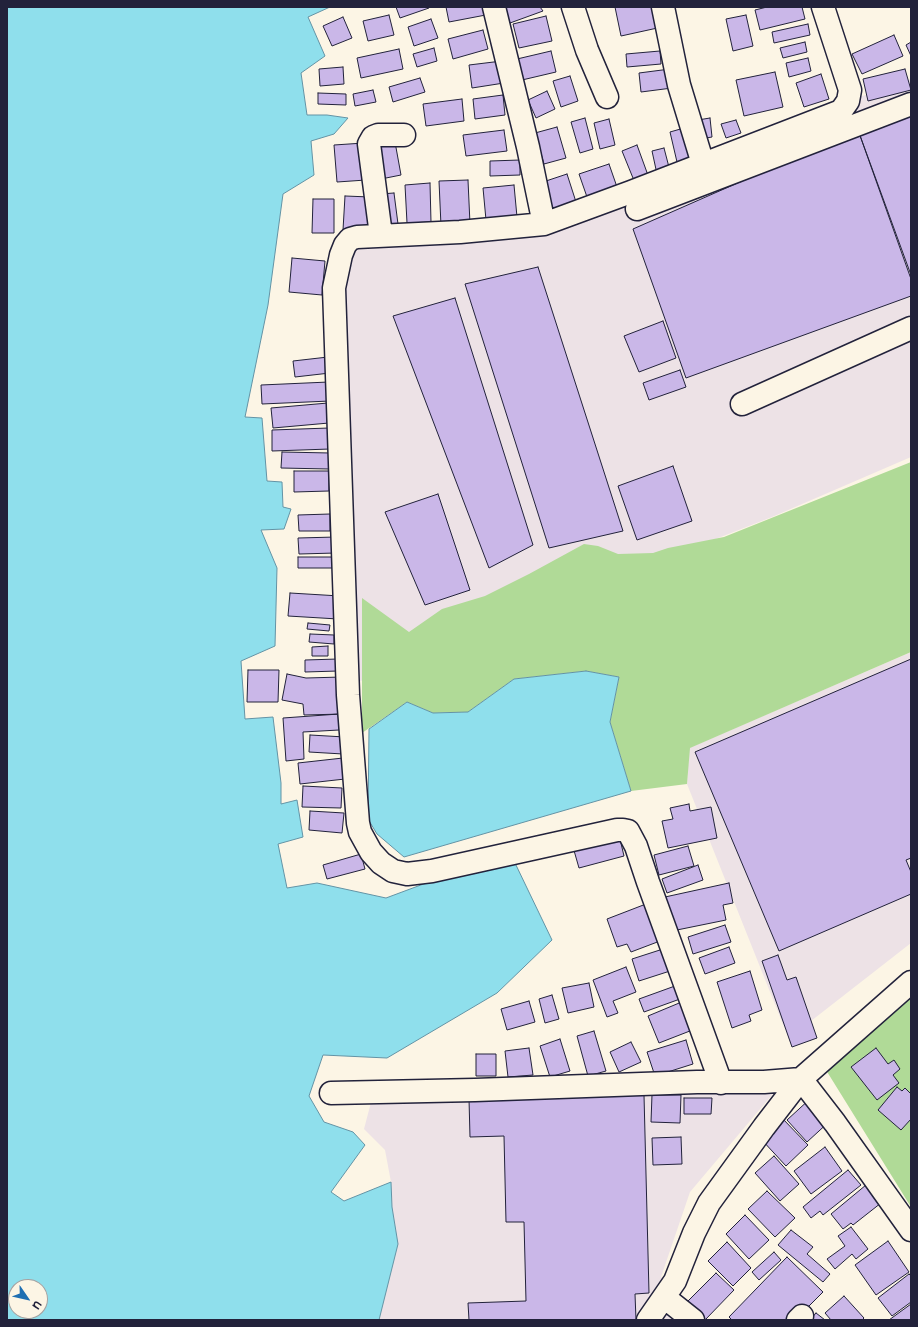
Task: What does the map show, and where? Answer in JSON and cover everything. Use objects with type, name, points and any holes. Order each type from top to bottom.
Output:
[{"type":"street","points":[[494,7],[528,147],[544,224]]},
{"type":"street","points":[[573,7],[587,50],[607,97]]},
{"type":"street","points":[[663,7],[679,85],[703,164]]},
{"type":"street","points":[[721,1082],[636,846],[628,831],[617,830],[432,871],[407,874],[393,871],[381,863],[371,852],[360,832],[358,823],[348,695],[334,288],[341,255],[347,242],[357,237],[460,232],[544,224],[841,111],[847,104],[850,90],[823,7]]},
{"type":"street","points":[[637,209],[911,104]]},
{"type":"street","points":[[381,235],[369,144],[373,138],[378,135],[404,135]]},
{"type":"street","points":[[742,404],[911,328]]},
{"type":"street","points":[[648,1320],[675,1281],[694,1233],[709,1203],[801,1078],[911,982]]},
{"type":"street","points":[[331,1093],[764,1082],[801,1078]]},
{"type":"street","points":[[801,1078],[911,1230]]},
{"type":"street","points":[[664,1297],[693,1320]]},
{"type":"shaded area","points":[[911,79],[911,457],[772,517],[392,667],[345,688],[343,235],[529,217]]},
{"type":"shaded area","points":[[911,652],[911,943],[811,1021],[792,1047],[687,784],[689,748]]},
{"type":"shaded area","points":[[375,1087],[777,1089],[690,1192],[661,1277],[705,1320],[379,1320],[398,1244],[392,1207],[391,1182],[385,1150],[364,1129]]},
{"type":"green space","points":[[911,462],[911,652],[690,748],[687,784],[631,791],[610,722],[619,677],[586,671],[514,679],[468,712],[433,713],[407,702],[362,733],[362,598],[409,632],[442,609],[485,596],[584,544],[598,546],[618,554],[653,553],[668,548],[724,537]]},
{"type":"green space","points":[[911,986],[911,1207],[821,1062]]},
{"type":"water","points":[[7,7],[330,7],[308,17],[325,56],[301,73],[307,115],[327,115],[348,118],[334,134],[311,141],[314,175],[283,194],[268,305],[245,417],[262,418],[267,481],[282,482],[283,507],[291,509],[284,529],[261,530],[277,568],[275,646],[241,661],[245,719],[273,717],[281,783],[281,804],[297,800],[303,837],[278,844],[287,888],[317,883],[386,898],[453,873],[515,863],[552,940],[497,993],[387,1058],[323,1055],[309,1096],[324,1122],[353,1132],[365,1145],[331,1192],[344,1201],[391,1182],[392,1207],[398,1244],[379,1320],[7,1320]]},
{"type":"water","points":[[586,671],[619,677],[610,722],[631,791],[404,857],[377,834],[368,819],[369,729],[407,702],[433,713],[468,712],[514,679]]},
{"type":"building","points":[[396,7],[429,7],[429,8],[400,18]]},
{"type":"building","points":[[446,7],[490,7],[491,14],[449,22]]},
{"type":"building","points":[[504,7],[540,7],[543,11],[510,23]]},
{"type":"building","points":[[615,7],[658,7],[662,27],[621,36]]},
{"type":"building","points":[[767,7],[802,7],[805,19],[760,30],[755,10]]},
{"type":"building","points":[[389,15],[394,35],[368,41],[363,21]]},
{"type":"building","points":[[746,15],[753,46],[733,51],[726,19]]},
{"type":"building","points":[[546,16],[552,41],[519,48],[513,24]]},
{"type":"building","points":[[343,17],[352,38],[332,46],[323,26]]},
{"type":"building","points":[[431,19],[438,38],[414,46],[408,27]]},
{"type":"building","points":[[808,24],[810,35],[774,43],[772,32]]},
{"type":"building","points":[[483,30],[488,49],[453,59],[448,39]]},
{"type":"building","points":[[894,35],[903,56],[862,74],[852,54]]},
{"type":"building","points":[[805,42],[807,52],[783,58],[780,48]]},
{"type":"building","points":[[911,42],[911,56],[906,45]]},
{"type":"building","points":[[434,48],[437,61],[417,67],[413,54]]},
{"type":"building","points":[[399,49],[403,69],[361,78],[357,58]]},
{"type":"building","points":[[551,51],[556,72],[522,80],[517,59]]},
{"type":"building","points":[[660,51],[661,64],[627,67],[626,54]]},
{"type":"building","points":[[808,58],[811,71],[789,77],[786,63]]},
{"type":"building","points":[[502,61],[504,83],[472,88],[469,65]]},
{"type":"building","points":[[343,67],[344,84],[320,86],[319,69]]},
{"type":"building","points":[[670,69],[672,88],[641,92],[639,73]]},
{"type":"building","points":[[905,69],[911,90],[868,101],[863,79]]},
{"type":"building","points":[[775,72],[783,107],[744,116],[736,80]]},
{"type":"building","points":[[821,74],[829,99],[804,107],[796,83]]},
{"type":"building","points":[[570,76],[578,101],[561,107],[553,81]]},
{"type":"building","points":[[420,78],[425,92],[393,102],[389,87]]},
{"type":"building","points":[[373,90],[376,102],[355,106],[353,94]]},
{"type":"building","points":[[547,91],[555,109],[536,118],[528,100]]},
{"type":"building","points":[[318,93],[346,94],[346,105],[318,104]]},
{"type":"building","points":[[503,95],[505,115],[475,119],[473,99]]},
{"type":"building","points":[[462,99],[464,121],[426,126],[423,104]]},
{"type":"building","points":[[911,110],[911,275],[858,130]]},
{"type":"building","points":[[585,118],[593,149],[580,153],[571,122]]},
{"type":"building","points":[[710,118],[712,137],[700,139],[698,120]]},
{"type":"building","points":[[609,119],[615,145],[600,149],[594,123]]},
{"type":"building","points":[[736,120],[741,133],[726,138],[721,124]]},
{"type":"building","points":[[557,127],[566,158],[544,164],[535,133]]},
{"type":"building","points":[[684,128],[691,159],[677,162],[670,132]]},
{"type":"building","points":[[504,130],[507,151],[466,156],[463,135]]},
{"type":"building","points":[[858,130],[911,279],[911,296],[686,378],[633,229]]},
{"type":"building","points":[[395,142],[401,175],[381,179],[376,145]]},
{"type":"building","points":[[364,143],[366,180],[337,182],[334,145]]},
{"type":"building","points":[[637,145],[649,178],[635,183],[622,151]]},
{"type":"building","points":[[664,148],[670,171],[657,174],[652,151]]},
{"type":"building","points":[[520,160],[520,175],[490,176],[490,161]]},
{"type":"building","points":[[609,164],[617,187],[587,197],[579,174]]},
{"type":"building","points":[[567,174],[577,205],[553,213],[543,182]]},
{"type":"building","points":[[468,180],[470,224],[441,226],[439,181]]},
{"type":"building","points":[[430,183],[431,222],[407,223],[405,185]]},
{"type":"building","points":[[514,185],[517,217],[486,220],[483,188]]},
{"type":"building","points":[[394,193],[398,224],[384,226],[380,194]]},
{"type":"building","points":[[345,196],[370,197],[368,231],[343,230]]},
{"type":"building","points":[[313,199],[334,199],[334,233],[312,233]]},
{"type":"building","points":[[292,258],[325,261],[322,295],[289,292]]},
{"type":"building","points":[[538,267],[623,531],[549,548],[465,284]]},
{"type":"building","points":[[455,298],[533,545],[489,568],[393,316]]},
{"type":"building","points":[[663,321],[676,358],[639,372],[624,336]]},
{"type":"building","points":[[328,357],[330,373],[295,377],[293,361]]},
{"type":"building","points":[[680,370],[686,387],[649,400],[643,383]]},
{"type":"building","points":[[329,382],[330,401],[262,404],[261,385]]},
{"type":"building","points":[[328,403],[329,423],[273,428],[271,408]]},
{"type":"building","points":[[329,428],[330,449],[272,451],[272,430]]},
{"type":"building","points":[[282,452],[330,453],[329,469],[281,468]]},
{"type":"building","points":[[673,466],[692,521],[637,540],[618,486]]},
{"type":"building","points":[[294,471],[329,471],[329,491],[294,492]]},
{"type":"building","points":[[438,494],[470,590],[425,605],[385,512]]},
{"type":"building","points":[[330,514],[330,531],[299,531],[298,515]]},
{"type":"building","points":[[336,537],[336,553],[299,554],[298,538]]},
{"type":"building","points":[[298,557],[333,557],[333,568],[298,568]]},
{"type":"building","points":[[290,593],[340,596],[338,619],[288,616]]},
{"type":"building","points":[[308,623],[330,625],[329,631],[307,629]]},
{"type":"building","points":[[310,634],[334,635],[334,644],[309,642]]},
{"type":"building","points":[[328,646],[328,656],[312,656],[312,647]]},
{"type":"building","points":[[338,659],[338,671],[305,672],[305,660]]},
{"type":"building","points":[[911,659],[911,858],[906,860],[911,872],[911,894],[779,951],[695,752]]},
{"type":"building","points":[[248,670],[279,670],[278,702],[247,702]]},
{"type":"building","points":[[287,674],[306,678],[342,677],[343,714],[304,715],[303,704],[282,700]]},
{"type":"building","points":[[339,714],[339,730],[303,732],[304,759],[286,761],[283,718]]},
{"type":"building","points":[[310,735],[345,737],[343,754],[309,752]]},
{"type":"building","points":[[343,758],[345,779],[300,784],[298,763]]},
{"type":"building","points":[[303,786],[342,788],[341,808],[302,807]]},
{"type":"building","points":[[689,804],[690,811],[711,807],[717,838],[668,848],[662,821],[673,819],[670,808]]},
{"type":"building","points":[[310,811],[344,813],[342,833],[309,830]]},
{"type":"building","points":[[619,835],[624,856],[579,868],[573,847]]},
{"type":"building","points":[[688,846],[694,866],[659,875],[654,855]]},
{"type":"building","points":[[361,854],[365,869],[327,879],[323,865]]},
{"type":"building","points":[[698,865],[703,880],[667,893],[662,879]]},
{"type":"building","points":[[729,883],[733,903],[723,905],[726,920],[672,931],[665,897]]},
{"type":"building","points":[[646,904],[660,941],[631,952],[627,944],[617,947],[607,919]]},
{"type":"building","points":[[725,925],[731,942],[693,954],[688,937]]},
{"type":"building","points":[[729,947],[735,963],[705,974],[699,958]]},
{"type":"building","points":[[663,949],[670,971],[639,981],[632,959]]},
{"type":"building","points":[[778,955],[787,980],[796,977],[817,1038],[792,1047],[762,961]]},
{"type":"building","points":[[626,967],[636,992],[613,1001],[618,1013],[607,1017],[593,980]]},
{"type":"building","points":[[750,971],[762,1010],[749,1015],[751,1021],[732,1028],[717,982]]},
{"type":"building","points":[[589,983],[594,1007],[568,1013],[562,988]]},
{"type":"building","points":[[675,986],[680,999],[644,1012],[639,999]]},
{"type":"building","points":[[552,995],[559,1019],[545,1023],[539,999]]},
{"type":"building","points":[[529,1001],[535,1022],[507,1030],[501,1009]]},
{"type":"building","points":[[684,1001],[695,1029],[659,1043],[648,1016]]},
{"type":"building","points":[[594,1031],[606,1071],[588,1076],[577,1036]]},
{"type":"building","points":[[560,1039],[570,1071],[550,1077],[540,1046]]},
{"type":"building","points":[[686,1040],[693,1064],[655,1076],[647,1052]]},
{"type":"building","points":[[631,1042],[641,1062],[619,1072],[610,1052]]},
{"type":"building","points":[[529,1048],[533,1075],[508,1077],[505,1051]]},
{"type":"building","points":[[876,1048],[888,1064],[894,1060],[900,1069],[893,1075],[899,1083],[877,1100],[851,1067]]},
{"type":"building","points":[[476,1054],[496,1054],[496,1076],[476,1076]]},
{"type":"building","points":[[897,1087],[902,1091],[905,1088],[911,1094],[911,1119],[901,1130],[878,1110]]},
{"type":"building","points":[[644,1095],[649,1293],[635,1294],[636,1320],[469,1320],[468,1303],[526,1301],[524,1222],[506,1222],[504,1136],[470,1137],[469,1099]]},
{"type":"building","points":[[652,1095],[681,1095],[680,1123],[651,1122]]},
{"type":"building","points":[[684,1098],[712,1098],[711,1114],[684,1114]]},
{"type":"building","points":[[811,1098],[831,1120],[807,1142],[787,1120]]},
{"type":"building","points":[[782,1118],[808,1145],[786,1166],[761,1139]]},
{"type":"building","points":[[681,1137],[682,1164],[653,1165],[652,1138]]},
{"type":"building","points":[[825,1147],[842,1171],[811,1194],[794,1171]]},
{"type":"building","points":[[774,1156],[799,1184],[780,1201],[755,1173]]},
{"type":"building","points":[[848,1170],[861,1185],[823,1215],[820,1211],[811,1218],[803,1207]]},
{"type":"building","points":[[866,1185],[881,1203],[853,1225],[851,1223],[843,1229],[831,1214]]},
{"type":"building","points":[[767,1191],[795,1218],[775,1237],[748,1209]]},
{"type":"building","points":[[745,1215],[769,1240],[749,1259],[726,1234]]},
{"type":"building","points":[[851,1227],[868,1249],[856,1259],[852,1254],[835,1269],[827,1259],[845,1246],[838,1236]]},
{"type":"building","points":[[791,1230],[813,1247],[807,1254],[830,1274],[823,1282],[778,1245]]},
{"type":"building","points":[[888,1241],[909,1272],[876,1295],[855,1265]]},
{"type":"building","points":[[727,1242],[751,1268],[733,1286],[708,1261]]},
{"type":"building","points":[[774,1252],[781,1260],[759,1280],[752,1272]]},
{"type":"building","points":[[787,1257],[823,1292],[795,1320],[732,1320],[729,1317]]},
{"type":"building","points":[[716,1273],[734,1290],[705,1320],[700,1320],[684,1305]]},
{"type":"building","points":[[909,1274],[911,1276],[911,1302],[892,1316],[878,1298]]},
{"type":"building","points":[[844,1296],[864,1318],[862,1320],[831,1320],[825,1313]]},
{"type":"building","points":[[911,1304],[911,1320],[889,1320]]},
{"type":"building","points":[[816,1313],[825,1320],[810,1320]]}]
